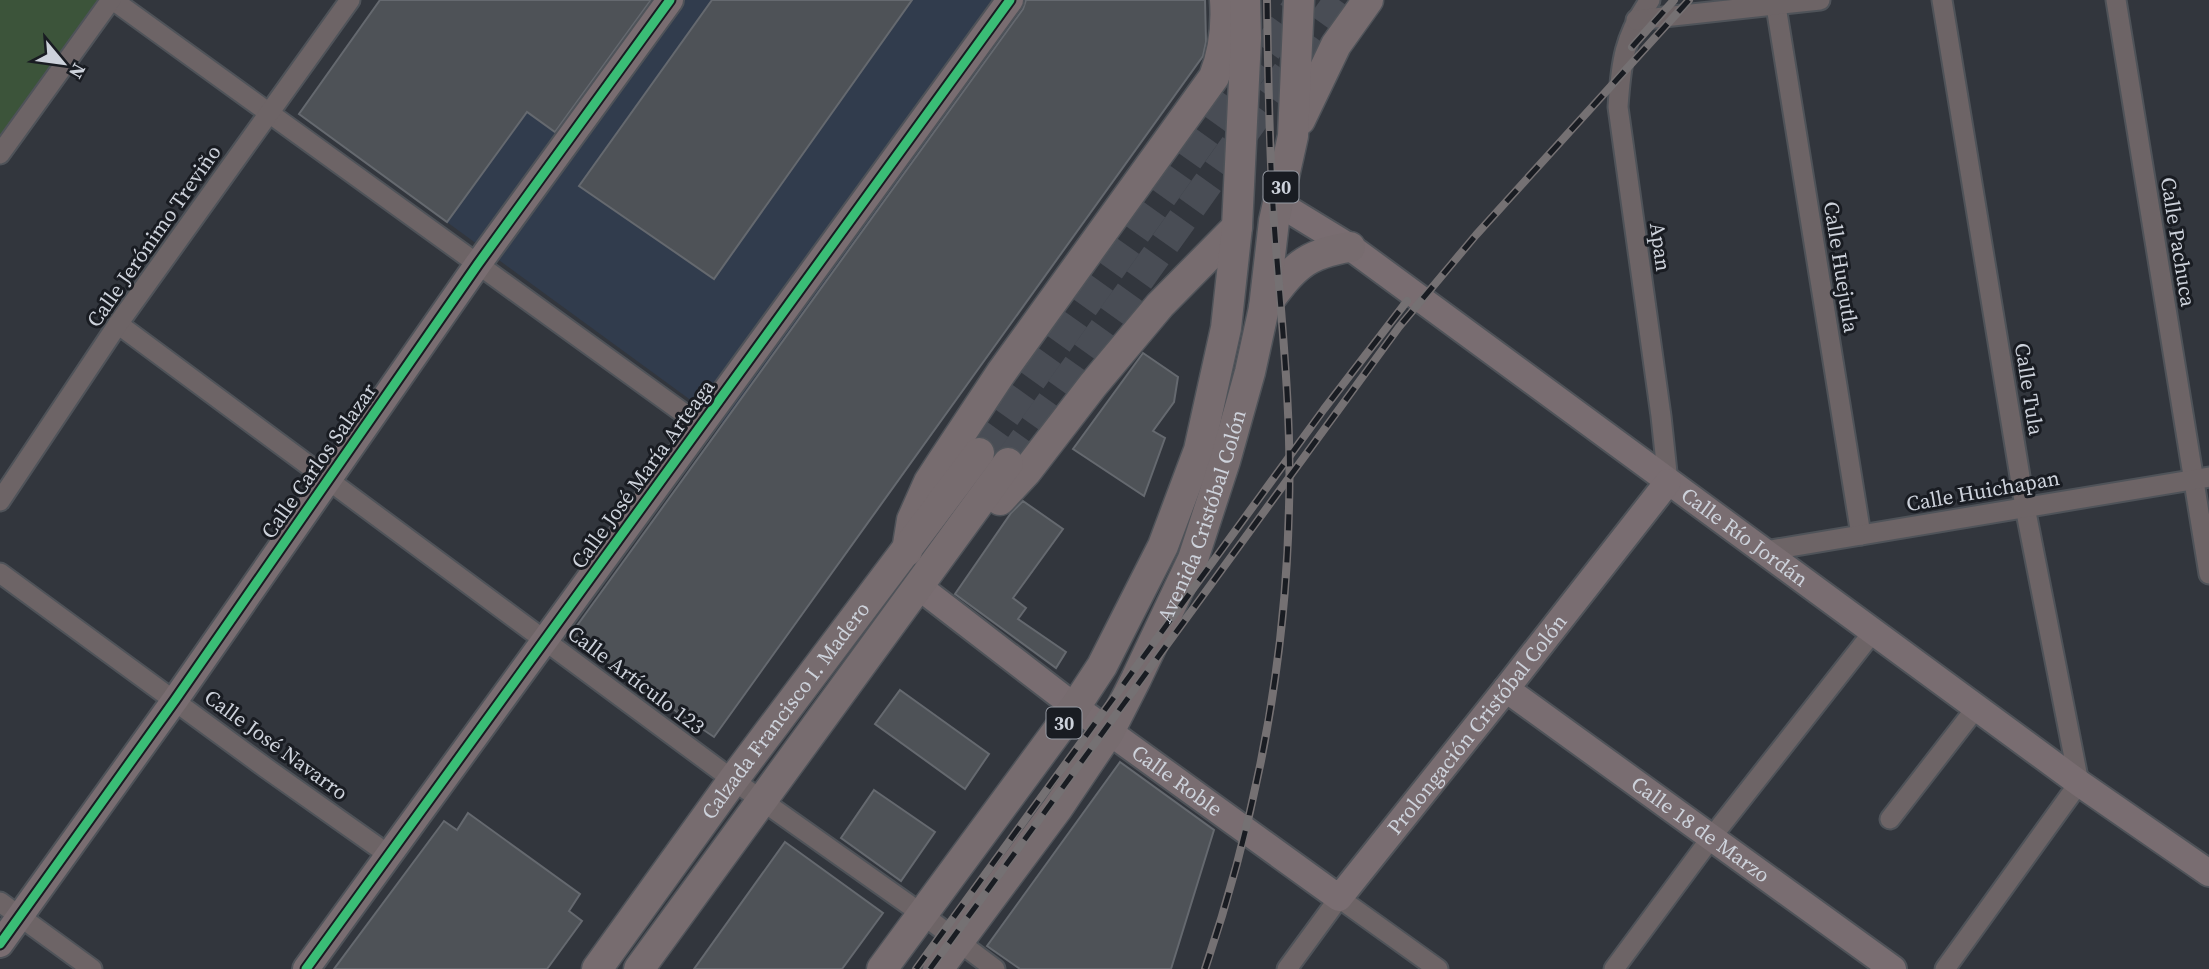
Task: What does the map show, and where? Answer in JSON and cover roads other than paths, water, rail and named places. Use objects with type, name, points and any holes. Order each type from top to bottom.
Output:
[{"type":"main road","points":[[907,551],[912,520],[929,482],[1001,373],[1214,77],[1227,26],[1225,0]]},
{"type":"main road","name":"Avenida Cristóbal Colón","points":[[938,969],[1057,809],[1109,732],[1193,559],[1212,455],[1237,227],[1246,38],[1245,0]]},
{"type":"main road","name":"Avenida Cristóbal Colón","points":[[882,969],[1075,707],[1102,666],[1212,455],[1250,372],[1264,307],[1278,203],[1293,136],[1299,0]]},
{"type":"main road","points":[[1293,136],[1336,45],[1368,0]]},
{"type":"main road","points":[[967,520],[995,504],[1011,490],[1160,305],[1237,227]]},
{"type":"main road","points":[[1264,307],[1292,272],[1311,257],[1350,247]]},
{"type":"main road","name":"Calzada Francisco I. Madero","points":[[597,969],[733,780],[979,453]]},
{"type":"main road","name":"Calzada Francisco I. Madero","points":[[639,969],[1008,463]]},
{"type":"street","points":[[0,154],[112,0],[699,425]]},
{"type":"street","name":"Calle Jerónimo Treviño","points":[[0,501],[118,324],[349,0]]},
{"type":"street","name":"Calle Carlos Salazar","points":[[0,944],[10,909],[175,700],[478,264],[670,0]]},
{"type":"street","name":"Calle José María Arteaga","points":[[306,969],[1010,0]]},
{"type":"street","name":"Apan","points":[[1650,0],[1636,20],[1622,58],[1618,107],[1668,482]]},
{"type":"street","points":[[1636,20],[1820,0]]},
{"type":"street","name":"Calle Tula","points":[[1942,0],[2025,507],[2079,783]]},
{"type":"street","name":"Calle Pachuca","points":[[2116,0],[2201,478],[2209,574]]},
{"type":"street","name":"Calle Huejutla","points":[[1776,6],[1861,535]]},
{"type":"street","name":"Calle Río Jordán","points":[[1278,203],[1350,247],[1976,708],[2209,873]]},
{"type":"street","name":"Calle Artículo 123","points":[[118,324],[733,780],[995,969]]},
{"type":"street","name":"Calle Huichapan","points":[[1765,551],[2201,478]]},
{"type":"street","name":"Prolongación Cristóbal Colón","points":[[1287,969],[1339,898],[1668,482]]},
{"type":"street","name":"Calle José Navarro","points":[[0,573],[389,855]]},
{"type":"street","name":"Calle Roble","points":[[918,586],[1075,707],[1438,969]]},
{"type":"street","points":[[1614,969],[1711,838],[1873,632]]},
{"type":"street","name":"Calle 18 de Marzo","points":[[1506,690],[1894,969]]},
{"type":"street","points":[[1889,819],[1976,708]]},
{"type":"street","points":[[1945,969],[2079,783]]},
{"type":"street","points":[[10,909],[92,969]]},
{"type":"tunnel","points":[[979,453],[1302,0]]},
{"type":"tunnel","points":[[1008,463],[1339,0]]},
{"type":"railway","points":[[1205,969],[1239,856],[1265,741],[1282,625],[1287,566],[1289,436],[1272,194],[1267,0]]},
{"type":"railway","points":[[1632,47],[1674,0]]},
{"type":"railway","points":[[930,969],[1399,327],[1476,235],[1689,0]]},
{"type":"railway","points":[[916,969],[1324,409],[1407,301]]}]
